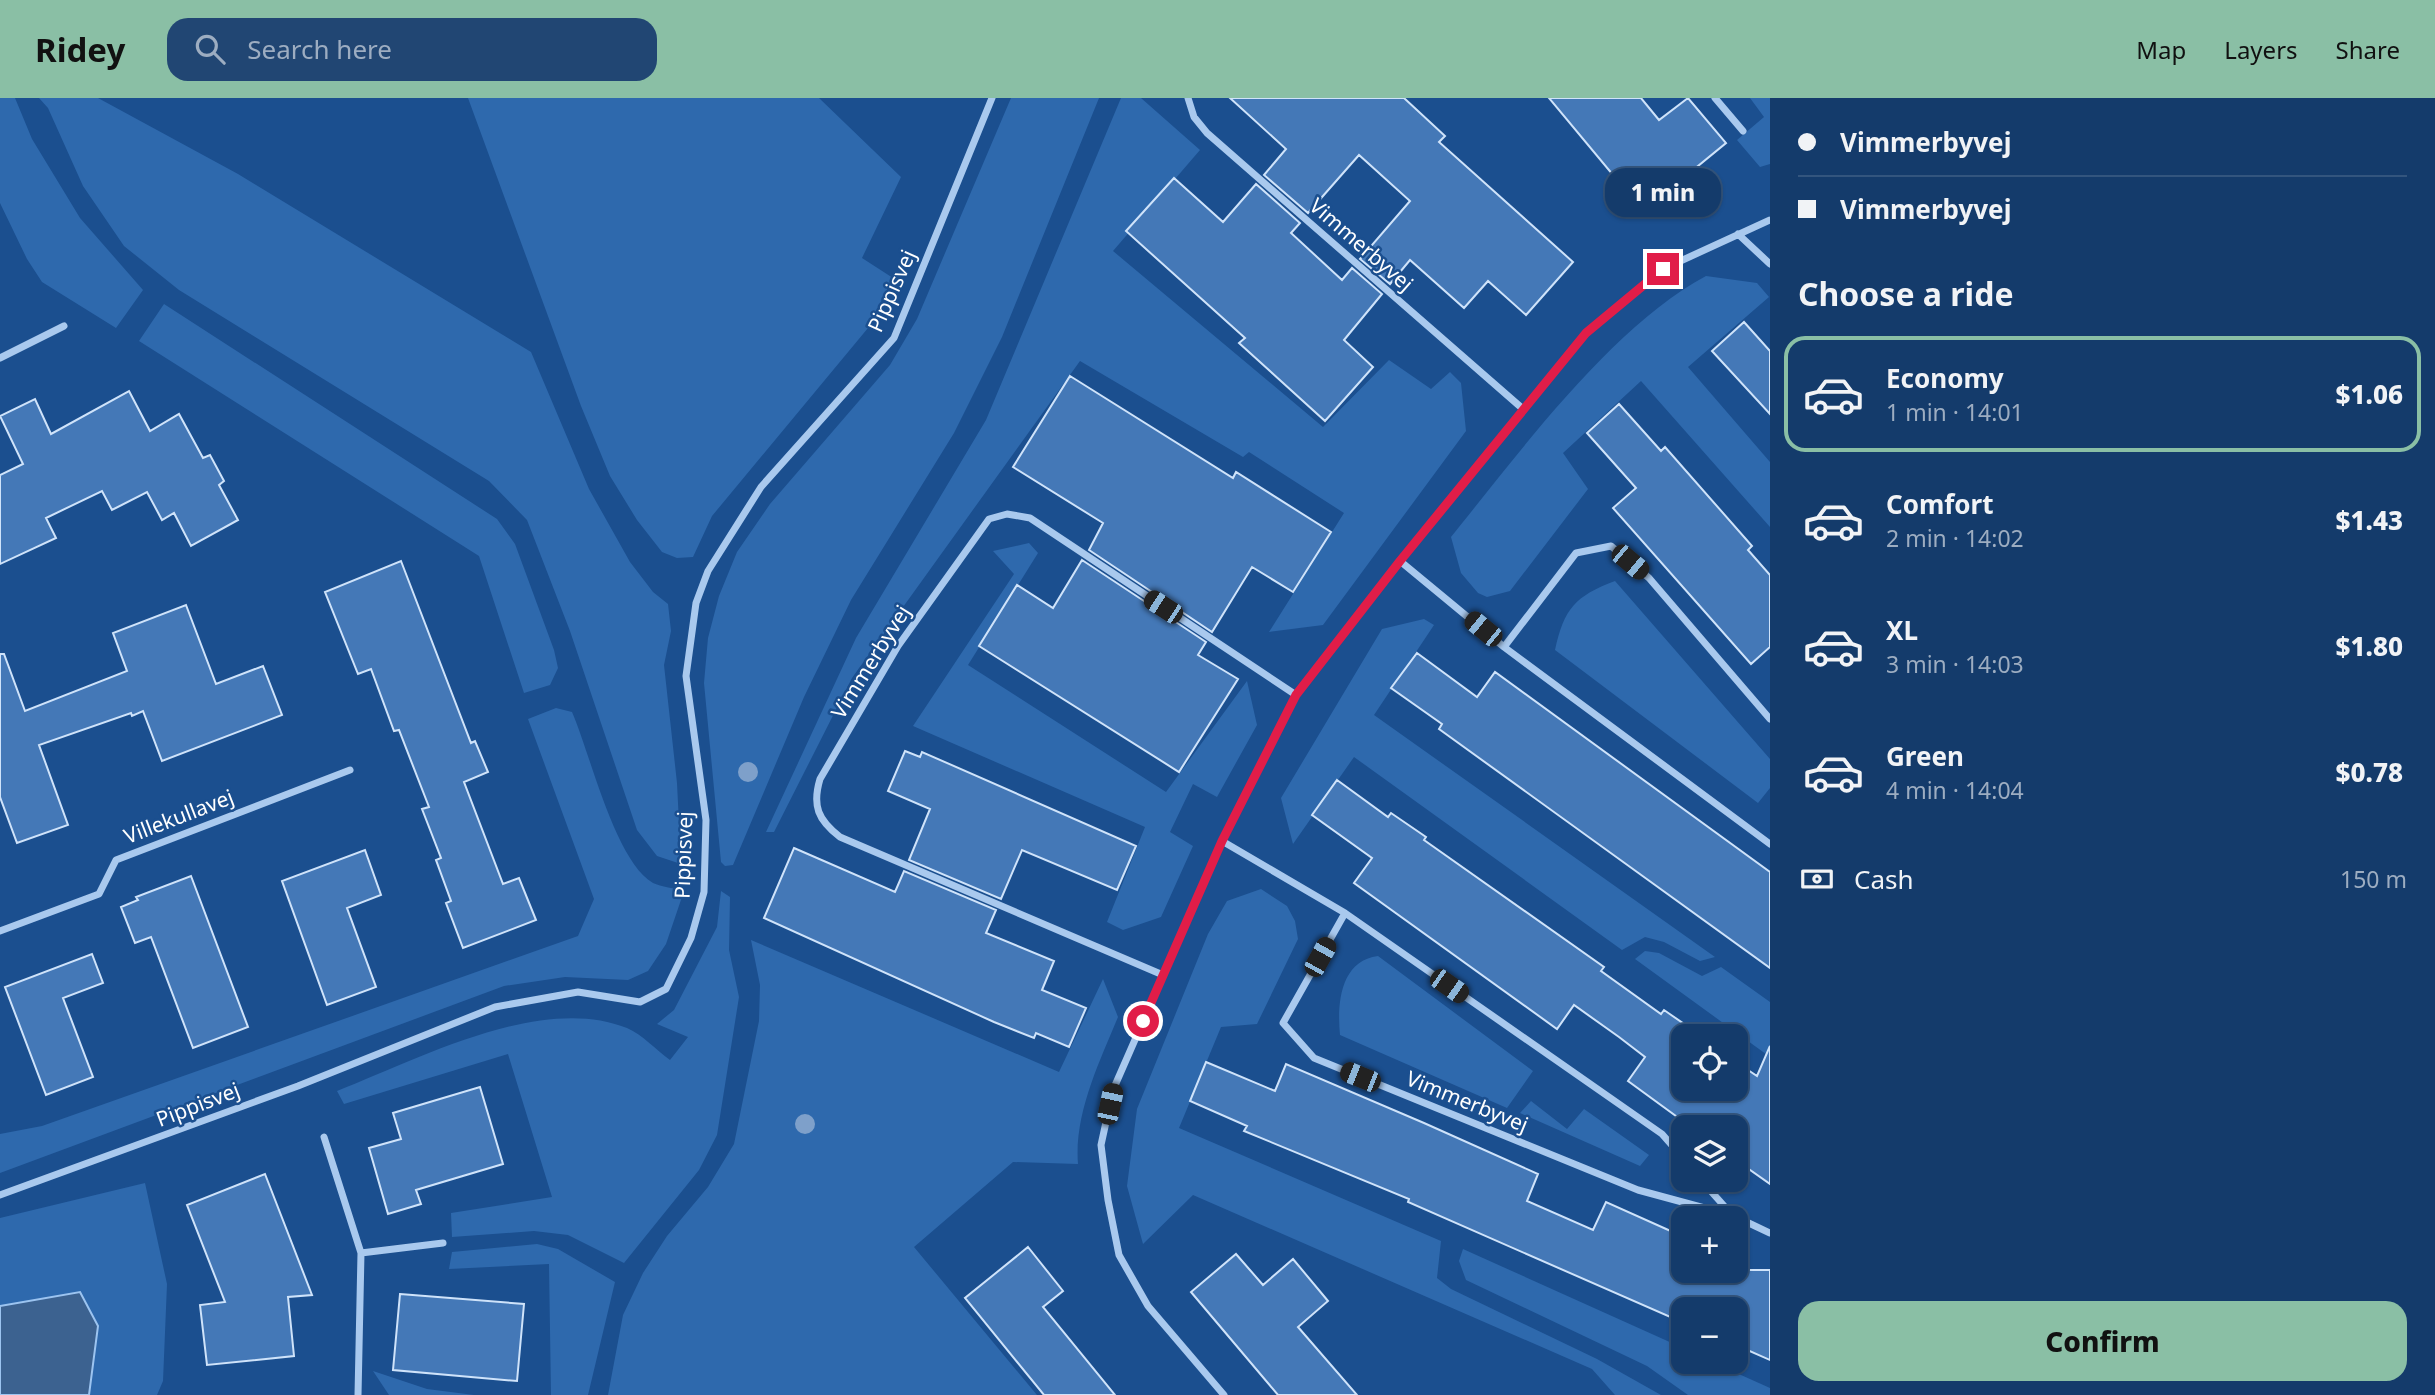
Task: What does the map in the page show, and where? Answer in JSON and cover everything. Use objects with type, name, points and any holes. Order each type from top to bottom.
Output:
[{"type":"street","name":"Pippisvej","points":[[0,1195],[18,1191],[298,1086],[495,1007],[578,992],[640,1002],[666,989],[691,938],[704,892],[706,820],[686,676],[696,603],[708,571],[761,487],[894,338],[992,98]]},
{"type":"street","name":"Vimmerbyvej","points":[[1188,98],[1194,117],[1207,133],[1523,409]]},
{"type":"street","points":[[1715,98],[1743,131]]},
{"type":"street","points":[[1224,1395],[1148,1306],[1119,1255],[1101,1145],[1113,1090],[1222,841],[1296,695],[1400,561],[1586,333],[1663,269],[1770,220]]},
{"type":"street","points":[[1738,234],[1770,264]]},
{"type":"street","points":[[0,358],[64,326]]},
{"type":"street","name":"Vimmerbyvej","points":[[1163,975],[840,837],[817,812],[815,795],[820,779],[898,646],[989,520],[1007,514],[1030,518],[1296,695]]},
{"type":"street","points":[[1504,647],[1576,553],[1611,546],[1650,578],[1770,719]]},
{"type":"street","points":[[1400,561],[1504,647],[1770,844]]},
{"type":"street","name":"Villekullavej","points":[[0,932],[99,894],[116,860],[349,770]]},
{"type":"street","points":[[1222,841],[1345,913],[1662,1135],[1671,1145]]},
{"type":"street","name":"Vimmerbyvej","points":[[1345,913],[1283,1023],[1314,1058],[1638,1190],[1697,1206]]},
{"type":"street","points":[[324,1137],[361,1253],[358,1395]]},
{"type":"street","name":"Vimmerbyvej","points":[[1712,1192],[1725,1206]]},
{"type":"street","name":"Vimmerbyvej","points":[[1748,1223],[1770,1233]]},
{"type":"street","points":[[361,1253],[443,1243]]},
{"type":"shaded area","points":[[0,98],[15,98],[32,139],[80,218],[143,290],[116,328],[42,282],[27,259],[0,203]]},
{"type":"shaded area","points":[[39,98],[98,98],[238,174],[531,352],[589,489],[630,562],[653,592],[668,604],[671,631],[664,665],[677,783],[681,864],[657,856],[637,830],[570,631],[527,520],[489,481],[179,290],[124,246],[83,186],[48,108]]},
{"type":"shaded area","points":[[468,98],[819,98],[901,177],[862,258],[893,278],[868,328],[712,516],[693,557],[677,558],[662,552],[637,520],[610,476],[581,406]]},
{"type":"shaded area","points":[[1011,98],[1099,98],[1002,337],[954,433],[851,600],[804,697],[733,865],[725,866],[721,862],[704,683],[708,638],[719,596],[737,552],[770,504],[890,365],[917,319]]},
{"type":"shaded area","points":[[1121,98],[1141,98],[1200,150],[1113,251],[1323,427],[1389,360],[1431,389],[1450,372],[1461,383],[1466,431],[1323,625],[1269,632],[1344,513],[1249,452],[1243,457],[1080,361],[852,678],[774,832],[766,832],[856,638],[986,420]]},
{"type":"shaded area","points":[[1750,98],[1770,98],[1770,164],[1760,167],[1737,140],[1764,117]]},
{"type":"shaded area","points":[[1706,276],[1757,283],[1769,297],[1688,367],[1770,462],[1770,527],[1641,381],[1563,453],[1588,489],[1510,591],[1487,597],[1478,593],[1461,573],[1451,537],[1537,431],[1602,358],[1671,298]]},
{"type":"shaded area","points":[[164,304],[497,519],[515,544],[554,650],[558,668],[550,685],[524,693],[479,556],[139,341]]},
{"type":"shaded area","points":[[1029,543],[1038,553],[968,665],[1166,792],[1247,681],[1257,725],[1217,797],[1193,784],[1170,832],[1193,846],[1161,917],[1123,930],[1107,922],[1145,827],[913,726],[1014,574],[993,551]]},
{"type":"shaded area","points":[[1615,581],[1770,759],[1770,788],[1758,803],[1555,650],[1567,614],[1573,606],[1590,592]]},
{"type":"shaded area","points":[[1424,619],[1434,625],[1374,715],[1715,957],[1700,961],[1664,942],[1645,937],[1622,950],[1354,757],[1293,844],[1281,798],[1382,629]]},
{"type":"shaded area","points":[[556,708],[572,712],[615,830],[639,871],[653,883],[684,891],[666,944],[648,971],[628,980],[565,977],[504,986],[0,1173],[0,1134],[42,1126],[578,936],[594,899],[528,719]]},
{"type":"shaded area","points":[[1261,889],[1287,906],[1295,921],[1298,939],[1257,1024],[1221,1027],[1179,1128],[1441,1241],[1437,1278],[1451,1289],[1597,1359],[1661,1395],[1615,1395],[1592,1369],[1193,1195],[1143,1244],[1127,1186],[1137,1109],[1208,934],[1227,901]]},
{"type":"shaded area","points":[[721,891],[730,897],[729,950],[739,997],[717,1135],[699,1170],[624,1263],[568,1235],[534,1231],[452,1237],[451,1213],[552,1197],[508,1054],[344,1104],[337,1091],[441,1048],[480,1035],[519,1024],[557,1019],[593,1019],[627,1028],[670,1060],[688,1037],[657,1024],[674,1010],[717,927]]},
{"type":"shaded area","points":[[751,940],[1059,1072],[1103,979],[1118,1017],[1089,1089],[1080,1126],[1078,1164],[1013,1162],[914,1247],[1037,1395],[608,1395],[623,1315],[643,1273],[667,1236],[708,1187],[734,1144],[759,1021],[760,985]]},
{"type":"shaded area","points":[[1645,951],[1659,953],[1702,976],[1721,967],[1770,1002],[1770,1057],[1748,1041],[1748,1024],[1725,1024],[1635,959]]},
{"type":"shaded area","points":[[1378,956],[1533,1071],[1507,1108],[1340,1035],[1339,1010],[1348,975],[1365,960]]},
{"type":"shaded area","points":[[1531,1101],[1567,1129],[1584,1109],[1649,1155],[1640,1166],[1520,1113]]},
{"type":"shaded area","points":[[145,1183],[167,1284],[163,1381],[157,1395],[0,1395],[0,1218]]},
{"type":"shaded area","points":[[537,1244],[558,1249],[615,1282],[588,1395],[551,1395],[549,1264],[449,1269],[452,1252]]},
{"type":"shaded area","points":[[1463,1249],[1671,1343],[1671,1374],[1739,1374],[1770,1388],[1770,1395],[1688,1395],[1647,1366],[1466,1280],[1459,1261]]},
{"type":"shaded area","points":[[80,1292],[98,1326],[89,1395],[0,1395],[0,1306]]},
{"type":"shaded area","points":[[373,1371],[427,1389],[474,1395],[389,1395]]},
{"type":"building","points":[[1230,98],[1404,98],[1445,136],[1439,142],[1573,262],[1526,315],[1488,281],[1464,308],[1410,260],[1390,284],[1360,259],[1410,201],[1359,155],[1308,213],[1264,175],[1286,149]]},
{"type":"building","points":[[1549,98],[1641,98],[1659,120],[1688,98],[1726,143],[1643,211]]},
{"type":"building","points":[[1174,178],[1223,222],[1256,184],[1300,223],[1291,233],[1342,280],[1352,268],[1382,294],[1344,340],[1373,367],[1325,421],[1239,343],[1245,338],[1126,231]]},
{"type":"building","points":[[1744,322],[1770,351],[1770,414],[1712,351]]},
{"type":"building","points":[[1070,376],[1233,478],[1236,472],[1331,532],[1293,592],[1252,567],[1212,632],[1089,550],[1103,523],[1013,467]]},
{"type":"building","points":[[129,391],[150,431],[179,414],[203,458],[210,455],[224,481],[219,485],[238,520],[191,546],[174,513],[162,520],[147,492],[112,510],[102,491],[46,518],[56,538],[0,564],[0,475],[23,464],[0,416],[35,399],[51,434]]},
{"type":"building","points":[[1619,404],[1661,451],[1665,447],[1752,546],[1748,550],[1770,575],[1770,647],[1751,664],[1613,508],[1636,488],[1587,433]]},
{"type":"building","points":[[1082,560],[1206,642],[1198,655],[1238,679],[1179,772],[979,646],[1017,585],[1053,608]]},
{"type":"building","points":[[401,561],[471,743],[475,741],[488,772],[464,782],[503,884],[519,878],[536,920],[463,948],[446,903],[451,901],[436,860],[441,858],[422,809],[429,807],[399,730],[394,731],[371,669],[358,674],[325,592]]},
{"type":"building","points":[[186,605],[216,684],[263,666],[282,715],[162,761],[143,711],[39,745],[68,825],[17,843],[0,797],[0,654],[4,654],[25,711],[127,671],[113,633]]},
{"type":"building","points":[[1417,653],[1477,697],[1495,672],[1770,872],[1770,968],[1439,729],[1442,724],[1391,688]]},
{"type":"building","points":[[905,751],[920,757],[922,752],[1136,846],[1117,890],[1022,850],[1001,899],[909,860],[930,809],[888,791]]},
{"type":"building","points":[[1337,780],[1388,817],[1391,813],[1426,837],[1424,840],[1604,967],[1601,971],[1661,1014],[1664,1010],[1684,1024],[1671,1024],[1671,1101],[1748,1101],[1748,1070],[1757,1076],[1770,1046],[1770,1184],[1748,1168],[1748,1115],[1675,1115],[1628,1081],[1645,1057],[1574,1005],[1557,1029],[1354,883],[1372,858],[1312,815]]},
{"type":"building","points":[[794,848],[895,892],[904,871],[996,910],[986,933],[1054,961],[1042,990],[1086,1008],[1069,1047],[1036,1033],[1034,1038],[994,1022],[764,918]]},
{"type":"building","points":[[365,850],[381,895],[347,908],[376,987],[327,1005],[282,881]]},
{"type":"building","points":[[191,876],[248,1027],[193,1048],[151,937],[135,943],[121,907],[138,900],[136,897]]},
{"type":"building","points":[[92,954],[103,983],[63,998],[93,1077],[46,1095],[5,987]]},
{"type":"building","points":[[1206,1062],[1275,1091],[1286,1064],[1538,1174],[1527,1201],[1593,1230],[1606,1202],[1671,1231],[1671,1283],[1748,1283],[1748,1270],[1770,1270],[1770,1360],[1748,1350],[1748,1297],[1671,1297],[1671,1317],[1408,1202],[1409,1199],[1244,1131],[1247,1126],[1190,1101]]},
{"type":"building","points":[[480,1087],[503,1164],[416,1190],[421,1204],[388,1214],[369,1148],[401,1139],[393,1113]]},
{"type":"building","points":[[265,1174],[312,1295],[288,1297],[294,1356],[207,1365],[200,1305],[225,1302],[187,1205]]},
{"type":"building","points":[[1028,1247],[1063,1291],[1043,1307],[1115,1395],[1044,1395],[965,1298]]},
{"type":"building","points":[[1236,1254],[1263,1285],[1293,1259],[1328,1301],[1298,1327],[1357,1395],[1278,1395],[1191,1292]]},
{"type":"building","points":[[400,1294],[524,1304],[517,1381],[393,1370]]},
{"type":"route","points":[[1143,1021],[1222,841],[1296,695],[1400,561],[1586,333],[1663,269]]}]
